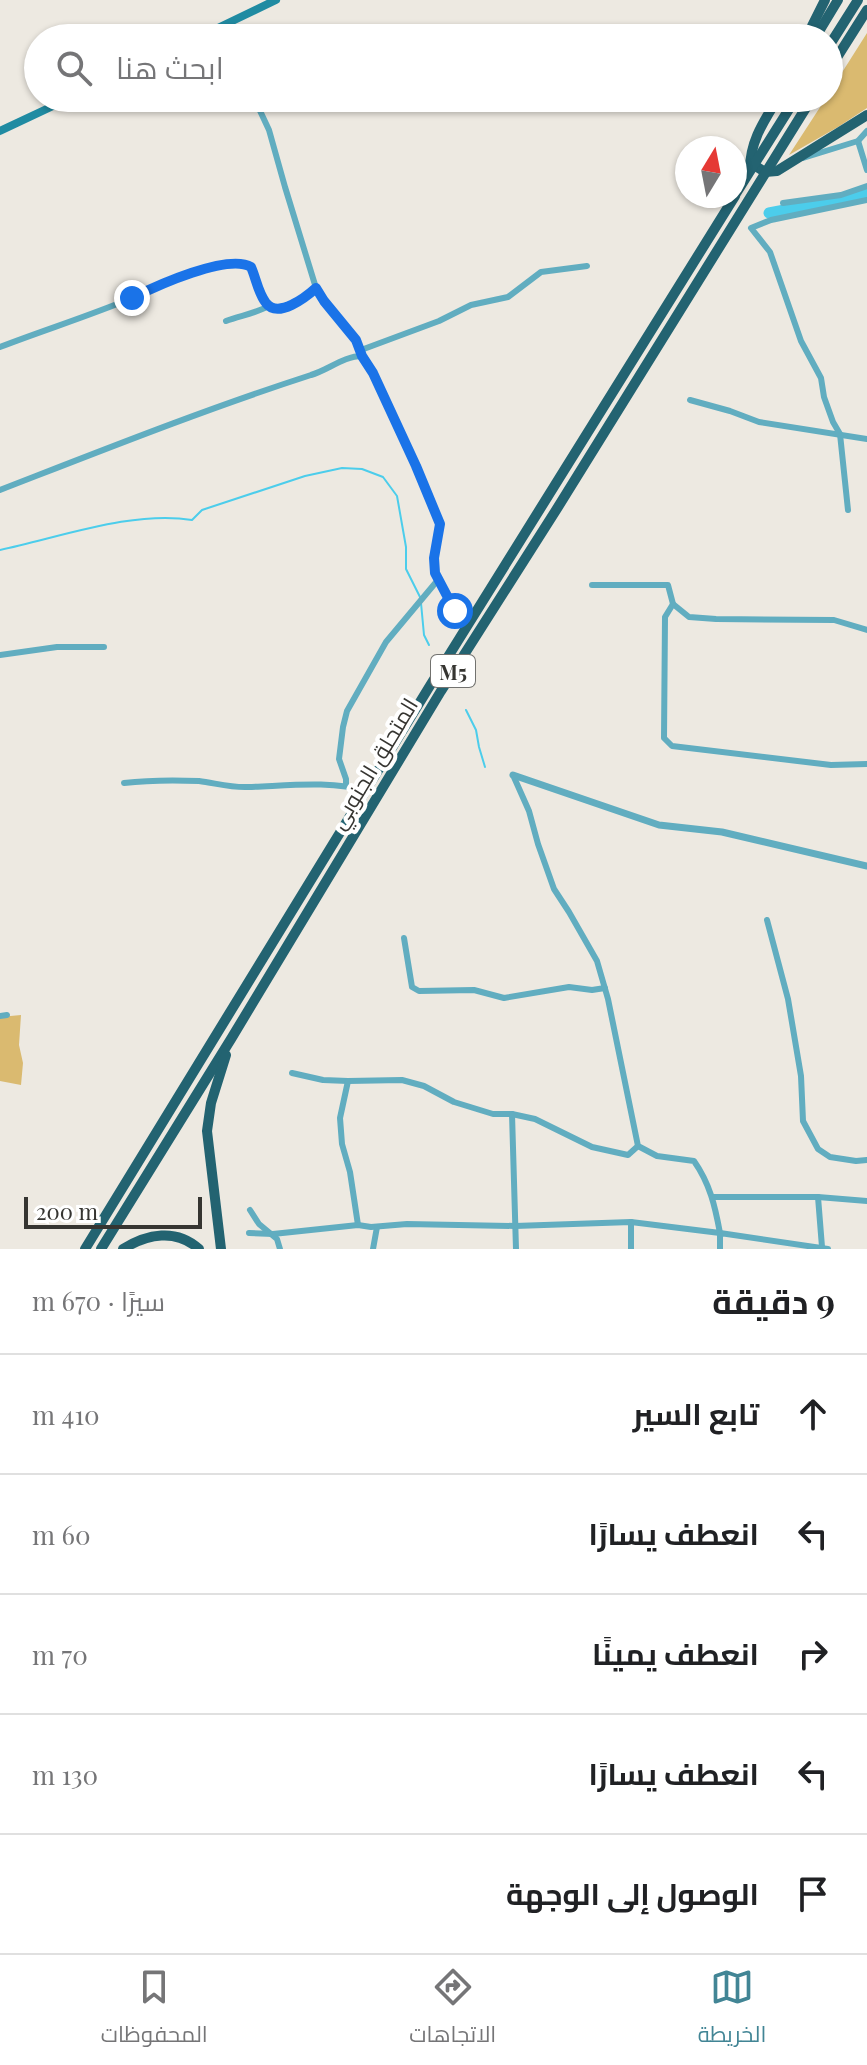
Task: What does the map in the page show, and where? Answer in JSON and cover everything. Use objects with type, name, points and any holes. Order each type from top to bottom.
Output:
[{"type":"highway","points":[[813,24],[825,0]]},
{"type":"highway","points":[[823,24],[838,0]]},
{"type":"highway","points":[[843,24],[858,0]]},
{"type":"highway","points":[[843,48],[867,10]]},
{"type":"highway","points":[[770,112],[754,140],[750,158],[752,168],[765,172],[777,171],[867,115]]},
{"type":"highway","name":"المتحلق الجنوبي","points":[[747,176],[787,112]]},
{"type":"highway","name":"المتحلق الجنوبي","points":[[101,1249],[408,745],[803,112]]},
{"type":"highway","name":"المتحلق الجنوبي","points":[[85,1249],[438,672],[728,208]]},
{"type":"highway","points":[[221,1249],[207,1123],[231,1039]]},
{"type":"highway","points":[[123,1249],[137,1240],[164,1234],[184,1239],[199,1249]]},
{"type":"main road","points":[[228,23],[276,0]]},
{"type":"main road","points":[[0,131],[40,112]]},
{"type":"street","points":[[261,112],[269,130],[316,288],[356,340],[400,430],[440,524],[434,566],[437,581],[455,611]]},
{"type":"street","points":[[795,159],[858,141],[867,131]]},
{"type":"street","points":[[858,141],[867,170]]},
{"type":"street","points":[[783,203],[841,195],[867,186]]},
{"type":"street","points":[[848,510],[840,434],[824,397],[821,378],[801,341],[770,252],[751,228],[771,220],[867,200]]},
{"type":"street","points":[[0,347],[177,278],[220,265],[249,265],[268,306]]},
{"type":"street","points":[[0,490],[145,433],[321,371],[471,305],[508,297],[541,272],[587,266]]},
{"type":"street","points":[[226,321],[268,306],[277,308],[297,303],[316,288]]},
{"type":"street","points":[[690,400],[759,422],[867,439]]},
{"type":"street","points":[[346,786],[339,759],[347,711],[386,642],[437,581]]},
{"type":"street","points":[[592,585],[668,585],[673,604],[689,617],[834,620],[867,630]]},
{"type":"street","points":[[673,604],[665,617],[664,738],[672,746],[831,765],[867,764]]},
{"type":"street","points":[[0,655],[57,647],[104,647]]},
{"type":"street","points":[[513,775],[659,825],[722,832],[867,866]]},
{"type":"street","points":[[513,775],[529,811],[554,889],[597,961],[638,1146]]},
{"type":"street","points":[[124,783],[155,780],[245,787],[289,784],[346,786],[366,791]]},
{"type":"street","points":[[767,920],[788,999],[801,1076],[803,1121],[818,1149],[830,1157],[867,1160]]},
{"type":"street","points":[[404,938],[412,987],[419,991],[474,990],[504,998],[569,987],[605,988]]},
{"type":"street","points":[[292,1073],[323,1080],[402,1080],[424,1086],[454,1102],[493,1114],[535,1119],[592,1147],[628,1155],[638,1146]]},
{"type":"street","points":[[348,1081],[340,1118],[358,1225]]},
{"type":"street","points":[[512,1114],[516,1249]]},
{"type":"street","points":[[638,1146],[657,1156],[694,1161],[705,1176],[713,1197],[720,1249]]},
{"type":"street","points":[[713,1197],[818,1197],[867,1201]]},
{"type":"street","points":[[249,1233],[273,1234],[358,1225],[515,1226],[631,1222],[825,1248],[818,1197]]},
{"type":"street","points":[[250,1210],[259,1224],[277,1239],[280,1249]]},
{"type":"street","points":[[631,1222],[631,1249]]},
{"type":"street","points":[[373,1249],[377,1227]]},
{"type":"shaded area","points":[[867,33],[867,108],[789,155],[817,112],[843,112],[843,71]]},
{"type":"shaded area","points":[[21,1015],[21,1085],[0,1081],[0,1017]]},
{"type":"waterway","points":[[769,213],[839,202],[867,193]]},
{"type":"waterway","points":[[0,550],[121,522],[169,518],[192,520],[202,510],[305,476],[342,468],[362,469],[383,477],[397,496],[406,547],[406,569],[420,597]]},
{"type":"waterway","points":[[421,603],[424,635],[429,645]]},
{"type":"waterway","points":[[466,710],[476,730],[485,767]]},
{"type":"route","points":[[132,298],[206,268],[241,263],[251,267],[266,303],[273,308],[297,303],[316,288],[356,340],[416,466],[440,524],[434,558],[437,581],[455,611]]}]
